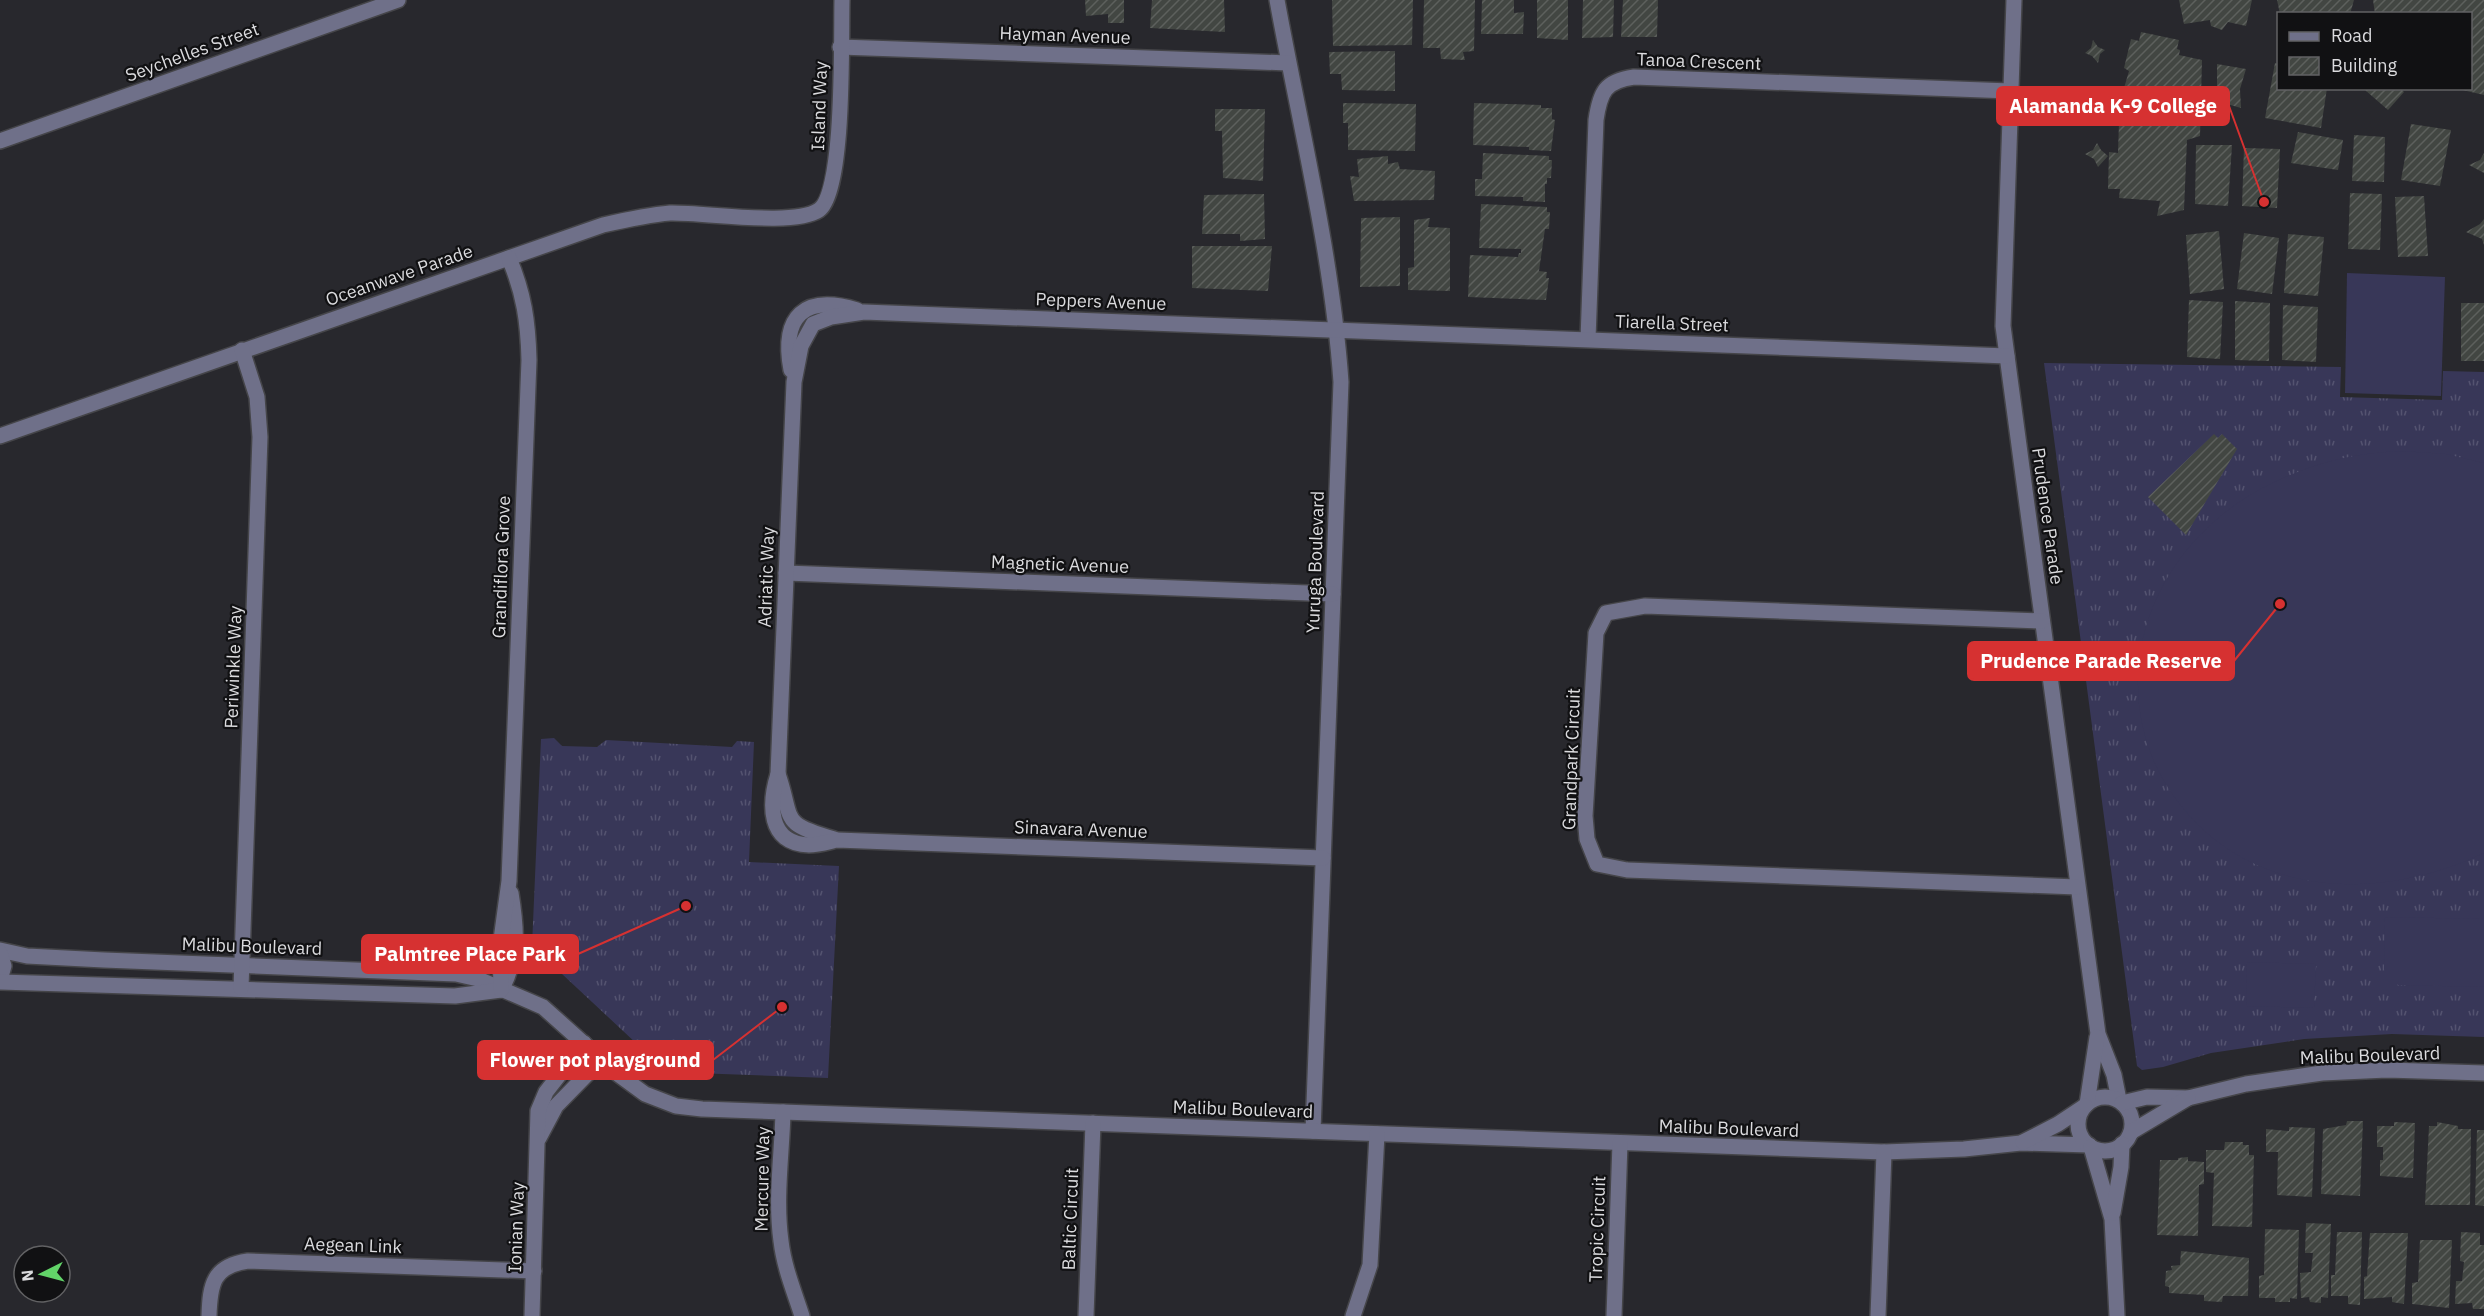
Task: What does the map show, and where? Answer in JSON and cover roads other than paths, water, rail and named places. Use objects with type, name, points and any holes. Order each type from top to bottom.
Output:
[{"type":"street","name":"Seychelles Street","points":[[0,141],[398,0]]},
{"type":"street","name":"Island Way","points":[[820,209],[829,197],[837,159],[842,0]]},
{"type":"street","name":"Yuruga Boulevard","points":[[1277,0],[1336,329],[1340,400],[1313,1131]]},
{"type":"street","name":"Prudence Parade","points":[[2014,0],[2002,309],[2098,1034],[2114,1075],[2120,1101]]},
{"type":"street","name":"Hayman Avenue","points":[[840,47],[1288,63]]},
{"type":"street","name":"Tanoa Crescent","points":[[1588,339],[1596,120],[1601,96],[1610,84],[1625,79],[1646,78],[2010,91]]},
{"type":"street","name":"Oceanwave Parade","points":[[0,436],[603,225],[672,213],[788,218],[807,215],[820,209]]},
{"type":"street","name":"Grandiflora Grove","points":[[501,990],[512,969],[516,947],[516,926],[510,881],[529,360],[527,316],[519,280],[509,258]]},
{"type":"street","name":"Peppers Avenue","points":[[801,312],[829,305],[864,312],[1336,329]]},
{"type":"street","name":"Adriatic Way","points":[[794,382],[788,345],[794,321],[801,312]]},
{"type":"street","name":"Peppers Avenue","points":[[813,324],[831,317],[864,312]]},
{"type":"street","name":"Adriatic Way","points":[[781,834],[772,816],[772,805],[778,774],[794,382],[801,346],[813,324]]},
{"type":"street","name":"Tiarella Street","points":[[1336,329],[2007,356]]},
{"type":"street","name":"Periwinkle Way","points":[[241,988],[260,437],[256,397],[242,351]]},
{"type":"street","name":"Magnetic Avenue","points":[[786,573],[1333,594]]},
{"type":"street","name":"Grandpark Circuit","points":[[2043,621],[1645,606],[1622,608],[1606,613],[1596,633],[1586,816],[1587,838],[1597,864],[1628,870],[2077,887]]},
{"type":"street","name":"Adriatic Way","points":[[778,774],[790,818]]},
{"type":"street","name":"Sinavara Avenue","points":[[790,818],[804,830],[837,840]]},
{"type":"street","name":"Sinavara Avenue","points":[[781,834],[802,844],[812,845],[837,840],[1323,858]]},
{"type":"street","name":"Malibu Boulevard","points":[[0,951],[38,956],[456,974],[478,979],[543,1007],[632,1086],[668,1103],[702,1109],[1884,1152],[1964,1149],[2021,1143],[2090,1146]]},
{"type":"street","points":[[0,951],[4,966],[0,981]]},
{"type":"street","name":"Malibu Boulevard","points":[[0,981],[455,996],[501,990]]},
{"type":"street","name":"Prudence Parade","points":[[2086,1105],[2098,1034]]},
{"type":"street","name":"Ionian Way","points":[[532,1316],[540,1103],[584,1043]]},
{"type":"street","name":"Ionian Way","points":[[539,1139],[556,1106],[602,1059]]},
{"type":"street","name":"Malibu Boulevard","points":[[2120,1101],[2147,1097],[2188,1098],[2246,1084],[2322,1073],[2388,1070],[2484,1073]]},
{"type":"street","points":[[2112,1219],[2090,1146],[2083,1139],[2079,1122],[2086,1105],[2102,1097],[2120,1101],[2131,1116],[2112,1219],[2117,1316]]},
{"type":"street","name":"Malibu Boulevard","points":[[2127,1138],[2188,1098]]},
{"type":"street","name":"Malibu Boulevard","points":[[2021,1143],[2058,1124],[2086,1105]]},
{"type":"street","name":"Mercure Way","points":[[783,1112],[779,1202],[780,1239],[802,1316]]},
{"type":"street","name":"Baltic Circuit","points":[[1086,1316],[1093,1123]]},
{"type":"street","points":[[1353,1316],[1364,1289],[1370,1265],[1377,1134]]},
{"type":"street","points":[[2090,1146],[2107,1150],[2127,1138]]},
{"type":"street","name":"Tropic Circuit","points":[[1614,1316],[1620,1143]]},
{"type":"street","points":[[1878,1316],[1884,1152]]},
{"type":"street","name":"Aegean Link","points":[[209,1316],[212,1286],[219,1273],[228,1266],[248,1261],[534,1271]]},
{"type":"place","name":"Alamanda K-9 College","points":[[2264,202]]},
{"type":"place","name":"Prudence Parade Reserve","points":[[2280,604]]},
{"type":"place","name":"Palmtree Place Park","points":[[686,906]]},
{"type":"place","name":"Flower pot playground","points":[[782,1007]]}]
